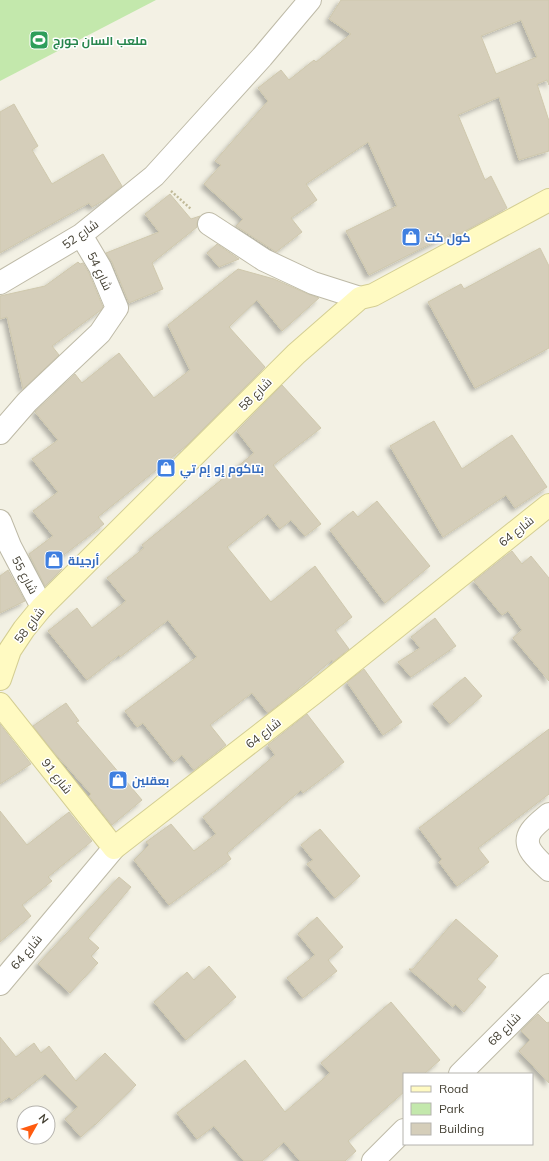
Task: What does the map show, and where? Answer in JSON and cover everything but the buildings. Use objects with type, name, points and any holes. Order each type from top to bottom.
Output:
[{"type":"street","name":"شارع 52","points":[[0,283],[81,235],[154,176],[262,56],[310,0]]},
{"type":"street","name":"شارع 58","points":[[0,679],[5,653],[42,607],[296,354],[360,298],[373,295],[549,200]]},
{"type":"street","points":[[209,224],[264,260],[314,283],[360,298]]},
{"type":"street","name":"شارع 54","points":[[0,433],[27,402],[100,333],[117,308],[100,267],[81,235]]},
{"type":"street","name":"شارع 64","points":[[0,984],[114,848],[314,693],[549,505]]},
{"type":"street","name":"شارع 55","points":[[0,521],[10,546],[42,607]]},
{"type":"street","name":"شارع 91","points":[[0,704],[114,848]]},
{"type":"street","points":[[549,814],[531,830],[528,837],[528,845],[533,855],[549,870]]},
{"type":"street","name":"شارع 68","points":[[461,1073],[549,985]]},
{"type":"street","points":[[373,1161],[403,1131]]},
{"type":"path","points":[[154,176],[209,224]]},
{"type":"green space","name":"ملعب السان جورج","points":[[0,0],[156,0],[0,81]]},
{"type":"place","name":"ملعب السان جورج","points":[[39,40]]},
{"type":"place","name":"كول كت","points":[[411,237]]},
{"type":"place","name":"بتاكوم إو إم تي","points":[[166,468]]},
{"type":"place","name":"أرجيلة","points":[[54,560]]},
{"type":"place","name":"بعقلين","points":[[118,780]]}]
